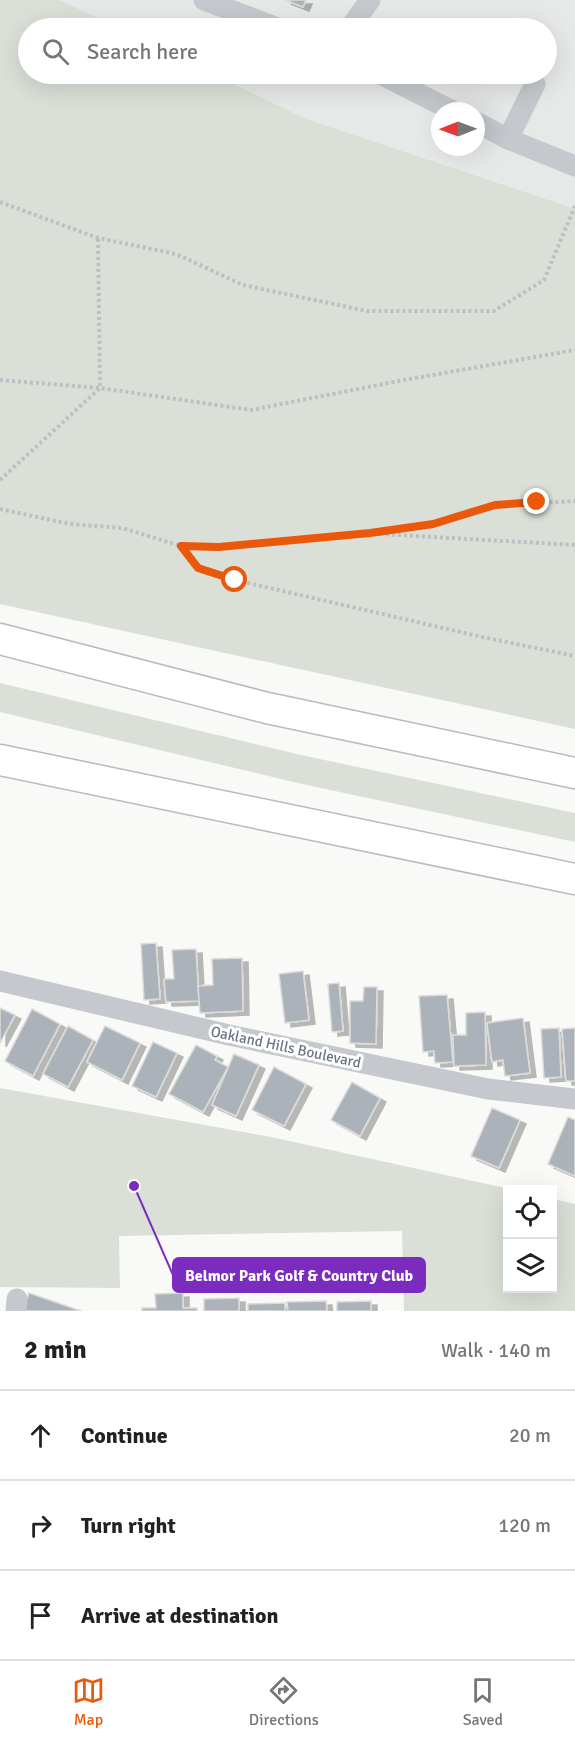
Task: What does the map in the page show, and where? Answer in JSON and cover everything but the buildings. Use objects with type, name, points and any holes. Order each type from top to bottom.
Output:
[{"type":"highway","points":[[0,639],[267,708],[575,773]]},
{"type":"highway","points":[[0,755],[68,772]]},
{"type":"highway","points":[[0,760],[68,772],[575,879]]},
{"type":"street","points":[[204,0],[252,18]]},
{"type":"street","points":[[357,18],[370,0]]},
{"type":"street","points":[[400,84],[435,102]]},
{"type":"street","points":[[508,139],[535,84]]},
{"type":"street","points":[[485,128],[575,166]]},
{"type":"street","name":"Oakland Hills Boulevard","points":[[0,981],[229,1035],[477,1087],[575,1099]]},
{"type":"path","points":[[0,202],[98,238],[176,254],[243,285],[367,311],[494,311],[544,280],[575,206]]},
{"type":"path","points":[[0,480],[100,388],[98,238]]},
{"type":"path","points":[[0,380],[100,388],[251,410],[575,350]]},
{"type":"path","points":[[0,509],[70,525],[122,528],[181,546],[219,547],[370,533],[433,524],[495,505],[575,501]]},
{"type":"path","points":[[370,533],[575,545]]},
{"type":"path","points":[[181,546],[198,568],[235,580],[575,657]]},
{"type":"shaded area","points":[[0,0],[60,0],[98,18],[18,18],[18,84],[234,84],[307,119],[575,207],[575,729],[0,604]]},
{"type":"shaded area","points":[[60,0],[575,0],[575,207],[307,119],[234,84],[557,84],[557,18],[98,18]]},
{"type":"shaded area","points":[[0,683],[301,755],[575,813],[575,842],[302,784],[0,712]]},
{"type":"shaded area","points":[[0,1088],[271,1137],[503,1187],[503,1293],[557,1293],[557,1200],[575,1204],[575,1311],[404,1311],[402,1231],[119,1236],[120,1288],[0,1287]]},
{"type":"place","name":"Belmor Park Golf & Country Club","points":[[134,1186]]},
{"type":"route","points":[[235,580],[198,568],[181,546],[219,547],[370,533],[433,524],[495,505],[537,502]]}]
